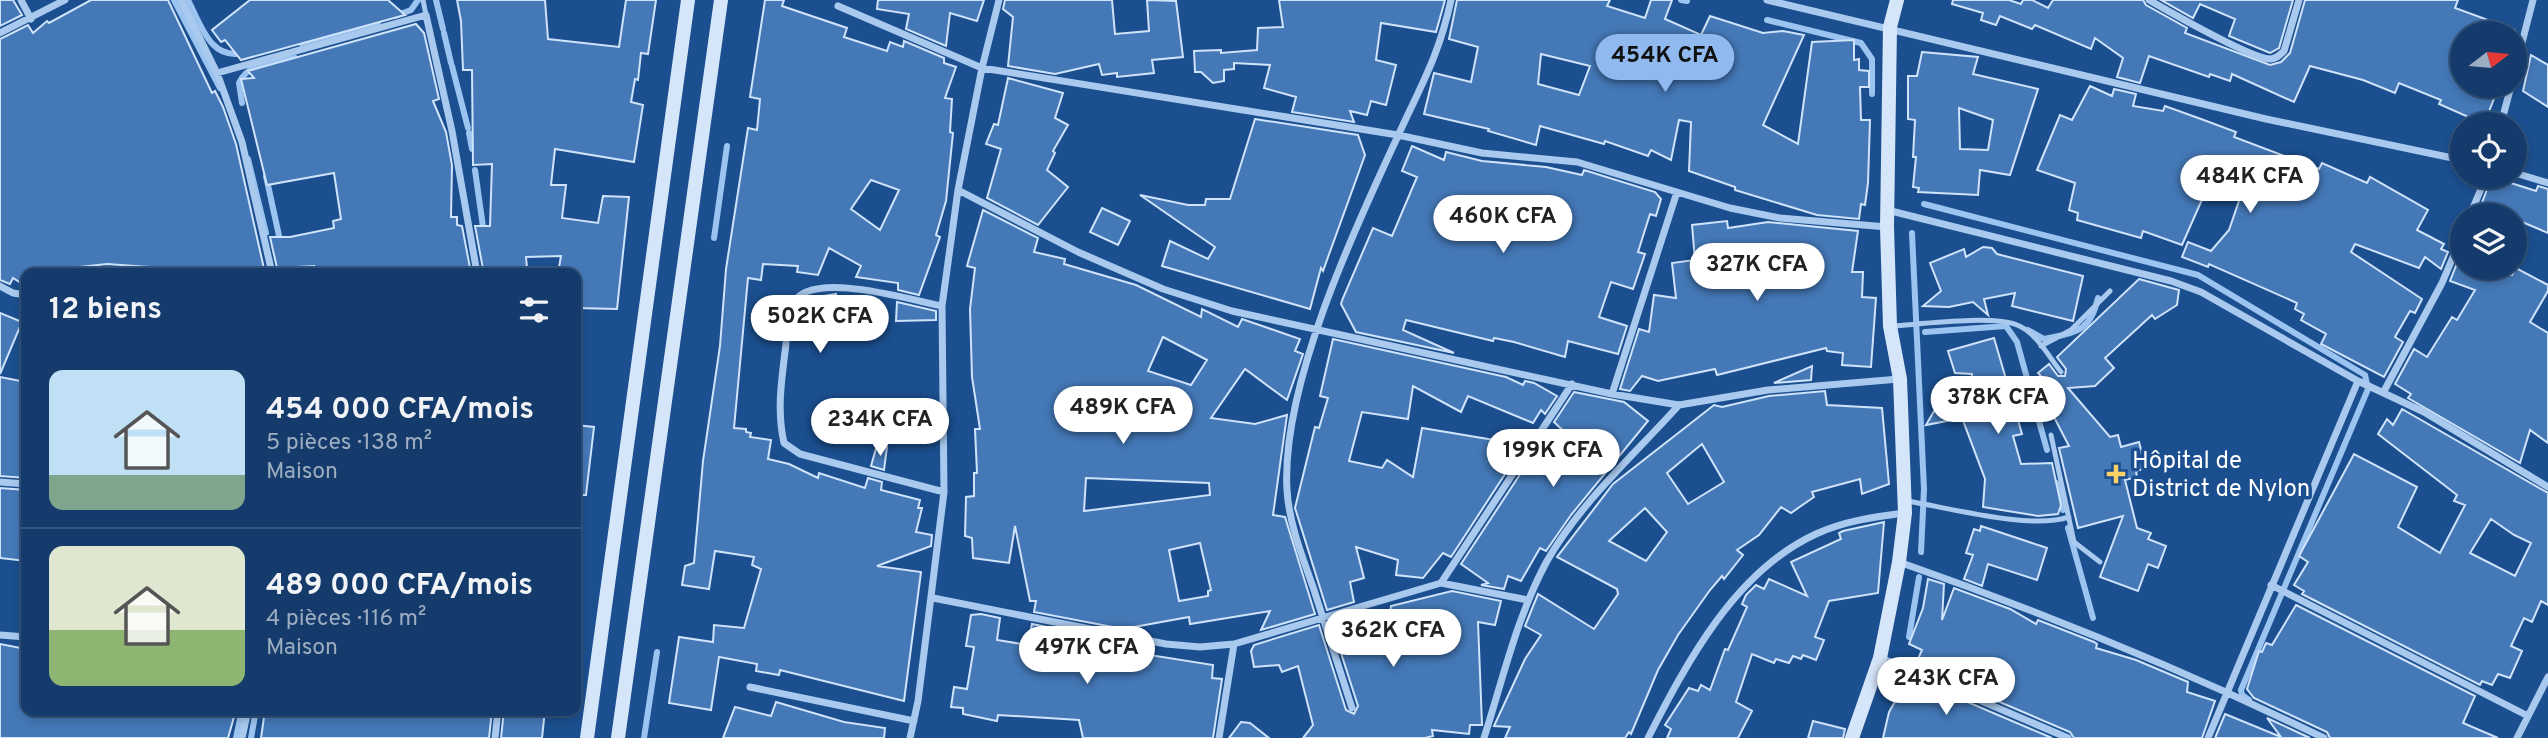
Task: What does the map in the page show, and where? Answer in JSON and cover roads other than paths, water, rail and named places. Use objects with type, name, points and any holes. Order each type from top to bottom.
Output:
[{"type":"main road","points":[[587,738],[688,0]]},
{"type":"main road","points":[[618,738],[721,0]]},
{"type":"main road","points":[[1852,738],[1880,658],[1899,562],[1905,507],[1900,379],[1890,326],[1887,227],[1890,27],[1897,0]]},
{"type":"street","points":[[20,0],[31,19]]},
{"type":"street","points":[[0,33],[65,0]]},
{"type":"street","points":[[181,0],[217,73],[242,142],[271,268]]},
{"type":"street","points":[[910,738],[933,598],[944,492],[942,306],[958,190],[982,68],[999,0]]},
{"type":"street","points":[[1352,708],[1296,536],[1287,492],[1287,456],[1292,424],[1318,328],[1398,135],[1436,59],[1451,0]]},
{"type":"street","points":[[1767,0],[2266,118],[2450,157]]},
{"type":"street","points":[[2150,0],[2223,40],[2269,59],[2278,57],[2284,51],[2300,0]]},
{"type":"street","points":[[2527,23],[2533,0]]},
{"type":"street","points":[[838,6],[982,68],[1398,135],[1482,153],[1577,162],[1730,208],[1780,218],[1887,227]]},
{"type":"street","points":[[217,73],[426,15],[452,131],[476,268]]},
{"type":"street","points":[[2527,177],[2548,183]]},
{"type":"street","points":[[958,190],[1078,252],[1163,289],[1232,311],[1612,394],[1679,405],[1768,390],[1900,379]]},
{"type":"street","points":[[1612,394],[1677,192]]},
{"type":"street","points":[[1888,210],[2171,281],[2201,292],[2358,381],[2424,412],[2548,487]]},
{"type":"street","points":[[2383,393],[2450,264]]},
{"type":"street","points":[[0,286],[21,294]]},
{"type":"street","points":[[942,306],[831,286],[803,292],[793,303],[789,321],[778,419],[784,443],[800,454],[944,492]]},
{"type":"street","points":[[2208,738],[2358,381]]},
{"type":"street","points":[[1441,583],[1572,384]]},
{"type":"street","points":[[1484,738],[1528,600],[1548,559],[1574,521],[1679,405]]},
{"type":"street","points":[[0,482],[21,484]]},
{"type":"street","points":[[1648,738],[1669,698],[1727,608],[1768,564],[1815,534],[1905,507]]},
{"type":"street","points":[[1899,562],[2021,604],[2226,691],[2324,738]]},
{"type":"street","points":[[933,598],[1166,644],[1200,647],[1234,644],[1324,620],[1441,583],[1528,600]]},
{"type":"street","points":[[2271,585],[2528,716]]},
{"type":"street","points":[[0,635],[21,637]]},
{"type":"street","points":[[1219,738],[1234,644]]},
{"type":"street","points":[[1880,658],[2068,738]]},
{"type":"street","points":[[2517,738],[2548,677]]},
{"type":"street","points":[[750,687],[914,721]]},
{"type":"street","points":[[242,738],[247,716]]},
{"type":"street","points":[[495,738],[497,716]]},
{"type":"lane","points":[[423,0],[426,15]]},
{"type":"lane","points":[[2041,346],[2071,330],[2110,291]]},
{"type":"lane","points":[[1890,326],[1999,321],[2018,325],[2041,346],[2062,372]]},
{"type":"lane","points":[[2051,435],[2077,546],[2099,562]]},
{"type":"lane","points":[[1905,507],[2026,521],[2053,522],[2069,517]]},
{"type":"waterway","points":[[174,0],[220,88]]},
{"type":"waterway","points":[[188,0],[202,30],[215,46],[232,54],[243,53]]},
{"type":"waterway","points":[[395,16],[411,10],[418,0]]},
{"type":"waterway","points":[[436,0],[443,29]]},
{"type":"waterway","points":[[1681,0],[1687,1]]},
{"type":"waterway","points":[[1767,20],[1861,43],[1872,59],[1872,94]]},
{"type":"waterway","points":[[301,43],[378,22]]},
{"type":"waterway","points":[[444,33],[451,63]]},
{"type":"waterway","points":[[242,103],[239,83],[243,76],[263,64],[295,58]]},
{"type":"waterway","points":[[452,66],[468,128]]},
{"type":"waterway","points":[[469,133],[472,149]]},
{"type":"waterway","points":[[714,238],[727,146]]},
{"type":"waterway","points":[[248,159],[266,233]]},
{"type":"waterway","points":[[475,170],[484,234]]},
{"type":"waterway","points":[[266,176],[281,245]]},
{"type":"waterway","points":[[1924,204],[2198,275],[2365,375],[2368,389],[2241,690],[2242,695],[2249,700]]},
{"type":"waterway","points":[[1912,233],[1924,489],[1921,552]]},
{"type":"waterway","points":[[2028,330],[2044,339],[2080,329],[2091,318],[2098,298]]},
{"type":"waterway","points":[[1925,332],[2006,326],[2017,342],[2047,450]]},
{"type":"waterway","points":[[2056,483],[2063,510]]},
{"type":"waterway","points":[[2068,528],[2093,618]]},
{"type":"waterway","points":[[1909,637],[1919,577]]},
{"type":"waterway","points":[[644,738],[657,652]]},
{"type":"waterway","points":[[236,738],[241,716]]},
{"type":"waterway","points":[[251,738],[255,716]]},
{"type":"place","name":"Hôpital de District de Nylon","points":[[2116,474]]}]
